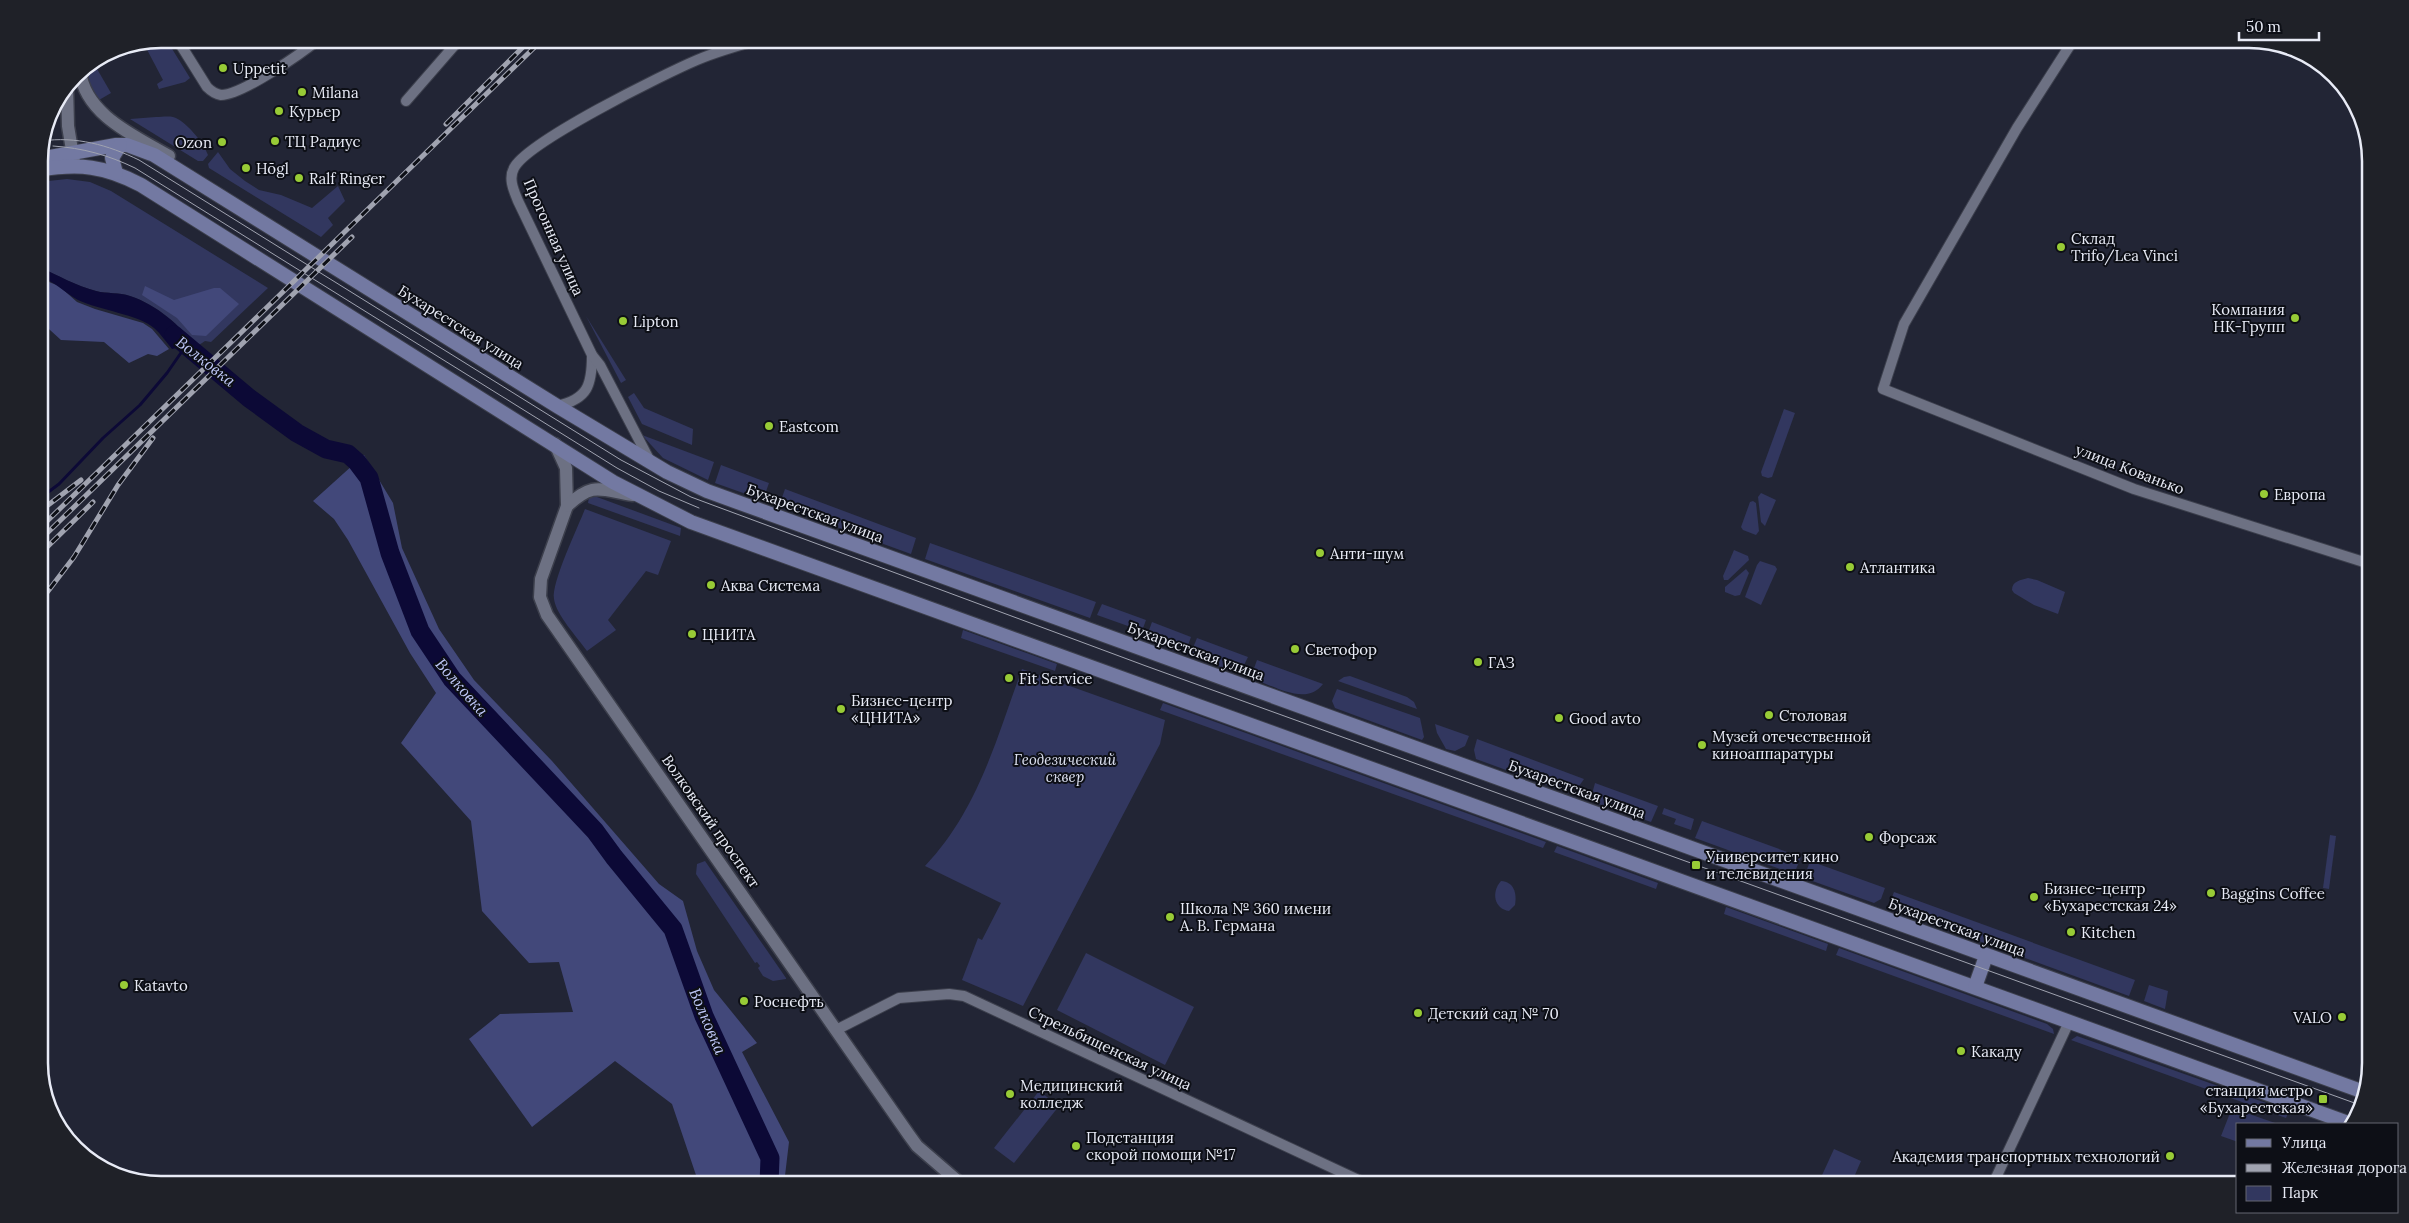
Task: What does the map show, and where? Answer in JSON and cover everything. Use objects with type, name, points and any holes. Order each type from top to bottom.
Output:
[{"type":"main road","name":"Бухарестская улица","points":[[73,159],[120,145],[139,148],[191,176],[557,406],[650,462],[691,484],[758,510],[2358,1090]]},
{"type":"main road","points":[[116,174],[112,163],[113,156],[120,145]]},
{"type":"main road","points":[[48,159],[73,159],[116,174],[166,200],[638,496],[691,522],[2344,1122]]},
{"type":"main road","points":[[48,167],[73,159]]},
{"type":"main road","points":[[1975,987],[1986,956]]},
{"type":"street","points":[[183,48],[212,92],[222,95],[240,88],[286,63],[307,48]]},
{"type":"street","points":[[406,101],[452,48]]},
{"type":"street","name":"Прогонная улица","points":[[650,462],[600,365],[592,355],[514,193],[511,180],[514,169],[528,153],[587,115],[694,61],[734,48]]},
{"type":"street","name":"улица Кованько","points":[[2068,48],[2017,128],[1904,324],[1883,389],[2134,489],[2361,561]]},
{"type":"street","points":[[83,79],[89,97],[105,115],[170,157],[191,176]]},
{"type":"street","points":[[67,98],[68,126],[73,159]]},
{"type":"street","points":[[557,406],[573,402],[584,393],[590,382],[592,355]]},
{"type":"street","name":"Волковский проспект","points":[[555,444],[566,468],[567,506],[541,579],[540,597],[547,614],[913,1141],[952,1176]]},
{"type":"street","points":[[567,506],[588,490],[638,496]]},
{"type":"street","name":"Стрельбищенская улица","points":[[836,1030],[899,998],[949,994],[964,996],[1350,1176]]},
{"type":"street","points":[[1997,1176],[2069,1022]]},
{"type":"green space","points":[[172,48],[190,78],[185,82],[159,89],[157,84],[163,80],[147,49]]},
{"type":"green space","points":[[96,68],[111,93],[99,100],[93,93],[87,76]]},
{"type":"green space","points":[[167,117],[178,119],[198,138],[208,155],[203,161],[198,161],[130,119]]},
{"type":"green space","points":[[218,152],[230,169],[259,190],[281,195],[312,208],[338,186],[345,201],[328,218],[333,225],[321,237],[209,168],[208,164]]},
{"type":"green space","points":[[67,179],[90,182],[111,191],[268,288],[211,342],[205,341],[196,347],[183,331],[159,310],[140,300],[126,295],[89,289],[48,271],[48,181]]},
{"type":"green space","points":[[586,316],[626,380],[621,383]]},
{"type":"green space","points":[[634,393],[644,408],[693,429],[692,445],[642,424],[628,397]]},
{"type":"green space","points":[[1784,409],[1795,413],[1772,477],[1768,478],[1762,476],[1761,472]]},
{"type":"green space","points":[[642,435],[714,462],[708,480],[663,458]]},
{"type":"green space","points":[[721,465],[769,483],[763,500],[715,483]]},
{"type":"green space","points":[[785,489],[916,538],[911,554],[779,506]]},
{"type":"green space","points":[[1761,493],[1776,500],[1765,526],[1761,522],[1758,497]]},
{"type":"green space","points":[[589,497],[597,497],[681,528],[680,536],[588,503]]},
{"type":"green space","points":[[1750,502],[1756,503],[1759,531],[1756,535],[1743,530],[1741,527]]},
{"type":"green space","points":[[585,509],[671,541],[658,575],[646,571],[608,620],[616,630],[587,651],[563,619],[554,599],[554,591],[561,568]]},
{"type":"green space","points":[[930,543],[1096,602],[1090,618],[925,559]]},
{"type":"green space","points":[[1734,550],[1748,556],[1749,560],[1728,580],[1724,580],[1723,576]]},
{"type":"green space","points":[[1760,561],[1775,566],[1777,569],[1761,605],[1745,597]]},
{"type":"green space","points":[[1746,569],[1749,573],[1740,595],[1735,596],[1725,592],[1725,587]]},
{"type":"green space","points":[[2028,578],[2065,592],[2058,614],[2034,605],[2014,593],[2012,587],[2015,583]]},
{"type":"green space","points":[[1102,604],[1146,620],[1142,631],[1097,615]]},
{"type":"green space","points":[[1152,622],[1191,637],[1187,648],[1148,633]]},
{"type":"green space","points":[[963,630],[1057,664],[1055,671],[961,638]]},
{"type":"green space","points":[[1197,638],[1248,657],[1241,671],[1237,673],[1190,655]]},
{"type":"green space","points":[[1257,660],[1323,684],[1309,694],[1291,693],[1282,690],[1256,680],[1253,671]]},
{"type":"green space","name":"Геодезический сквер","points":[[1022,669],[1165,720],[1160,744],[1023,1006],[962,980],[978,938],[982,940],[1001,903],[925,866],[959,822],[972,798],[994,748]]},
{"type":"green space","points":[[1350,676],[1407,697],[1414,702],[1417,709],[1338,681]]},
{"type":"green space","points":[[1337,689],[1420,718],[1424,737],[1422,740],[1335,708],[1332,701]]},
{"type":"green space","points":[[1163,703],[1546,842],[1543,848],[1160,710]]},
{"type":"green space","points":[[1435,724],[1469,736],[1465,746],[1455,751],[1446,749],[1437,733]]},
{"type":"green space","points":[[1477,739],[1584,779],[1577,789],[1567,792],[1476,759],[1474,750]]},
{"type":"green space","points":[[1595,783],[1658,806],[1651,822],[1593,802],[1592,794]]},
{"type":"green space","points":[[1664,808],[1694,819],[1691,830],[1674,824],[1676,819],[1662,814]]},
{"type":"green space","points":[[1702,821],[1801,857],[1794,874],[1695,838]]},
{"type":"green space","points":[[2330,835],[2336,836],[2329,889],[2323,888]]},
{"type":"green space","points":[[1557,846],[1658,883],[1656,889],[1554,852]]},
{"type":"green space","points":[[705,861],[786,979],[773,981],[763,976],[758,968],[760,966],[757,962],[755,963],[696,874],[697,864]]},
{"type":"green space","points":[[1810,861],[1885,888],[1881,899],[1874,903],[1804,878]]},
{"type":"green space","points":[[1501,881],[1509,883],[1515,892],[1515,905],[1509,911],[1504,910],[1497,904],[1495,895]]},
{"type":"green space","points":[[1894,892],[2135,980],[2129,996],[1892,909],[1890,903]]},
{"type":"green space","points":[[1726,907],[1828,944],[1826,951],[1724,914]]},
{"type":"green space","points":[[1839,948],[2047,1024],[2053,1029],[2054,1034],[1836,955]]},
{"type":"green space","points":[[1086,953],[1194,1007],[1165,1065],[1057,1010]]},
{"type":"green space","points":[[2149,985],[2168,991],[2165,1009],[2144,1001]]},
{"type":"green space","points":[[2077,1036],[2289,1111],[2286,1118],[2071,1040]]},
{"type":"green space","points":[[1039,1091],[1059,1106],[1014,1163],[994,1148]]},
{"type":"green space","points":[[2232,1108],[2275,1123],[2236,1123],[2236,1141],[2221,1136]]},
{"type":"green space","points":[[1834,1149],[1861,1161],[1854,1176],[1822,1176]]},
{"type":"shaded area","points":[[48,271],[89,289],[126,295],[140,300],[159,310],[183,331],[196,347],[190,353],[180,347],[172,349],[148,323],[78,300],[48,280]]},
{"type":"shaded area","points":[[48,282],[59,286],[77,302],[143,323],[152,329],[169,349],[157,356],[148,354],[129,363],[104,342],[61,340],[48,328]]},
{"type":"shaded area","points":[[145,286],[174,300],[214,288],[220,288],[239,304],[206,336],[192,335],[177,318],[142,295]]},
{"type":"shaded area","points":[[364,455],[393,503],[402,548],[439,629],[474,680],[552,761],[659,884],[683,901],[697,951],[714,990],[757,1043],[742,1052],[789,1142],[785,1176],[696,1176],[672,1104],[615,1061],[532,1127],[469,1039],[500,1014],[573,1012],[559,962],[529,963],[482,911],[471,821],[401,743],[436,693],[410,653],[348,540],[334,519],[313,501]]},
{"type":"waterway","name":"Волковка","points":[[174,335],[249,398],[297,433],[326,449],[348,454],[357,462],[369,478],[390,553],[420,631],[452,679],[595,831],[673,929],[704,1016],[770,1158],[769,1176]]},
{"type":"waterway","points":[[48,492],[59,484],[103,438],[140,405],[167,373],[185,347]]},
{"type":"tram line","points":[[49,140],[67,140],[92,143],[116,150],[139,160],[621,460],[691,497],[1146,666],[2354,1103]]},
{"type":"tram line","points":[[53,146],[75,148],[95,153],[135,168],[617,468],[659,491],[699,508]]},
{"type":"railway","points":[[446,124],[522,48]]},
{"type":"railway","points":[[48,520],[534,48]]},
{"type":"railway","points":[[48,532],[352,237]]},
{"type":"railway","points":[[48,591],[74,557],[118,485],[153,438]]},
{"type":"railway","points":[[48,505],[81,480]]},
{"type":"railway","points":[[48,546],[93,502]]},
{"type":"place","name":"Uppetit","points":[[223,68]]},
{"type":"place","name":"Milana","points":[[302,92]]},
{"type":"place","name":"Курьер","points":[[279,111]]},
{"type":"place","name":"ТЦ Радиус","points":[[275,141]]},
{"type":"place","name":"Ozon","points":[[222,142]]},
{"type":"place","name":"Hōgl","points":[[246,168]]},
{"type":"place","name":"Ralf Ringer","points":[[299,178]]},
{"type":"place","name":"Склад Trifo/Lea Vinci","points":[[2061,247]]},
{"type":"place","name":"Компания НК-Групп","points":[[2295,318]]},
{"type":"place","name":"Lipton","points":[[623,321]]},
{"type":"place","name":"Eastcom","points":[[769,426]]},
{"type":"place","name":"Европа","points":[[2264,494]]},
{"type":"place","name":"Анти-шум","points":[[1320,553]]},
{"type":"place","name":"Атлантика","points":[[1850,567]]},
{"type":"place","name":"Аква Система","points":[[711,585]]},
{"type":"place","name":"ЦНИТА","points":[[692,634]]},
{"type":"place","name":"Светофор","points":[[1295,649]]},
{"type":"place","name":"ГАЗ","points":[[1478,662]]},
{"type":"place","name":"Fit Service","points":[[1009,678]]},
{"type":"place","name":"Бизнес-центр «ЦНИТА»","points":[[841,709]]},
{"type":"place","name":"Столовая","points":[[1769,715]]},
{"type":"place","name":"Good avto","points":[[1559,718]]},
{"type":"place","name":"Музей отечественной киноаппаратуры","points":[[1702,745]]},
{"type":"place","name":"Форсаж","points":[[1869,837]]},
{"type":"place","name":"Университет кино и телевидения","points":[[1696,865]]},
{"type":"place","name":"Baggins Coffee","points":[[2211,893]]},
{"type":"place","name":"Бизнес-центр «Бухарестская 24»","points":[[2034,897]]},
{"type":"place","name":"Школа № 360 имени А. В. Германа","points":[[1170,917]]},
{"type":"place","name":"Kitchen","points":[[2071,932]]},
{"type":"place","name":"Katavto","points":[[124,985]]},
{"type":"place","name":"Роснефть","points":[[744,1001]]},
{"type":"place","name":"Детский сад № 70","points":[[1418,1013]]},
{"type":"place","name":"VALO","points":[[2342,1017]]},
{"type":"place","name":"Какаду","points":[[1961,1051]]},
{"type":"place","name":"Медицинский колледж","points":[[1010,1094]]},
{"type":"place","name":"станция метро «Бухарестская»","points":[[2323,1099]]},
{"type":"place","name":"Подстанция скорой помощи №17","points":[[1076,1146]]},
{"type":"place","name":"Академия транспортных технологий","points":[[2170,1156]]}]
